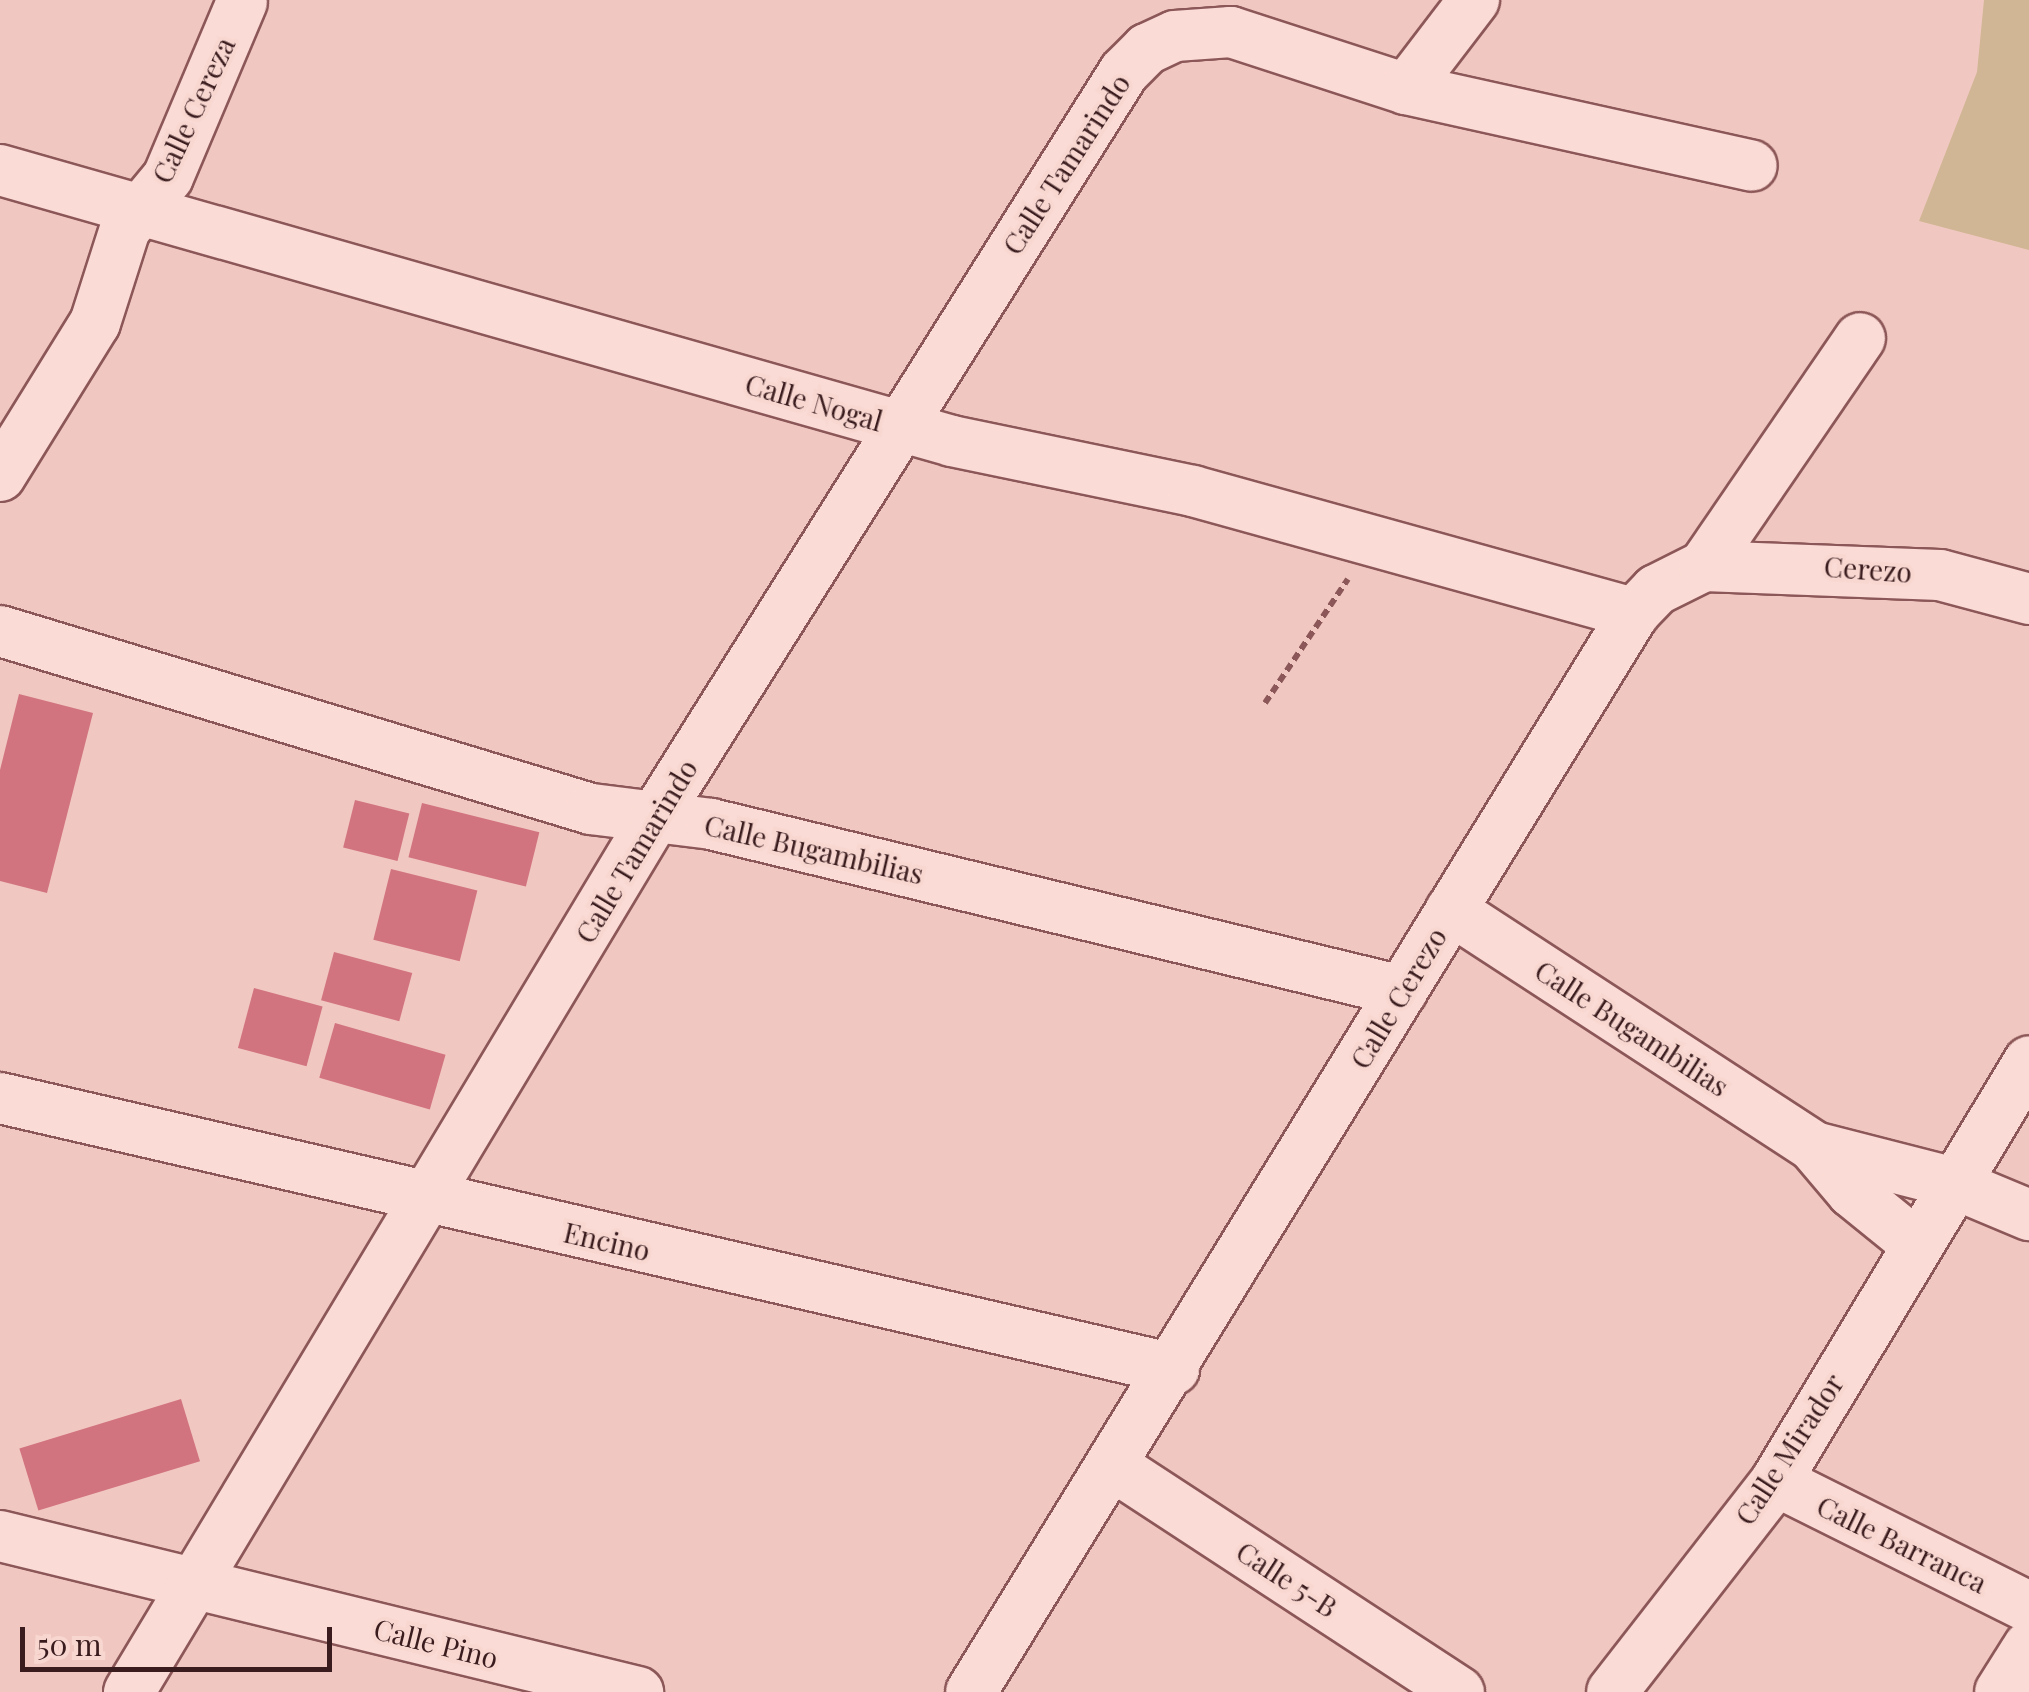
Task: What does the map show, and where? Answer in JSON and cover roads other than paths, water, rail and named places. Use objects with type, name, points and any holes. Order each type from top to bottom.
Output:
[{"type":"street","points":[[1406,89],[1474,0]]},
{"type":"street","name":"Calle Cereza","points":[[0,476],[95,323],[126,229],[142,204],[168,178],[242,2]]},
{"type":"street","name":"Calle Tamarindo","points":[[129,1692],[430,1201],[655,817],[897,426],[1124,72],[1168,18],[1232,32],[1406,89],[1752,166]]},
{"type":"street","name":"Calle Nogal","points":[[0,170],[142,204],[897,426],[1193,491],[1634,613]]},
{"type":"street","name":"Calle Cerezo","points":[[971,1692],[1115,1466],[1634,613],[1656,590],[1704,566],[1860,338]]},
{"type":"street","name":"Cerezo","points":[[1704,566],[1940,574],[2029,599]]},
{"type":"street","name":"Calle Bugambilias","points":[[0,632],[591,809],[655,817],[1402,990]]},
{"type":"street","name":"Calle Bugambilias","points":[[1451,910],[1814,1147],[1852,1192],[1915,1243]]},
{"type":"street","name":"Calle Mirador","points":[[1612,1692],[1776,1480],[1950,1182],[2029,1061]]},
{"type":"street","name":"Encino","points":[[20,1104],[1174,1369]]},
{"type":"street","name":"Calle Bugambilias","points":[[1814,1147],[1950,1182],[2029,1215]]},
{"type":"street","name":"Calle 5-B","points":[[1115,1466],[1460,1692]]},
{"type":"street","name":"Calle Barranca","points":[[1776,1480],[2029,1607]]},
{"type":"street","name":"Calle Pino","points":[[0,1536],[638,1692]]},
{"type":"street","points":[[2000,1692],[2029,1646]]}]
